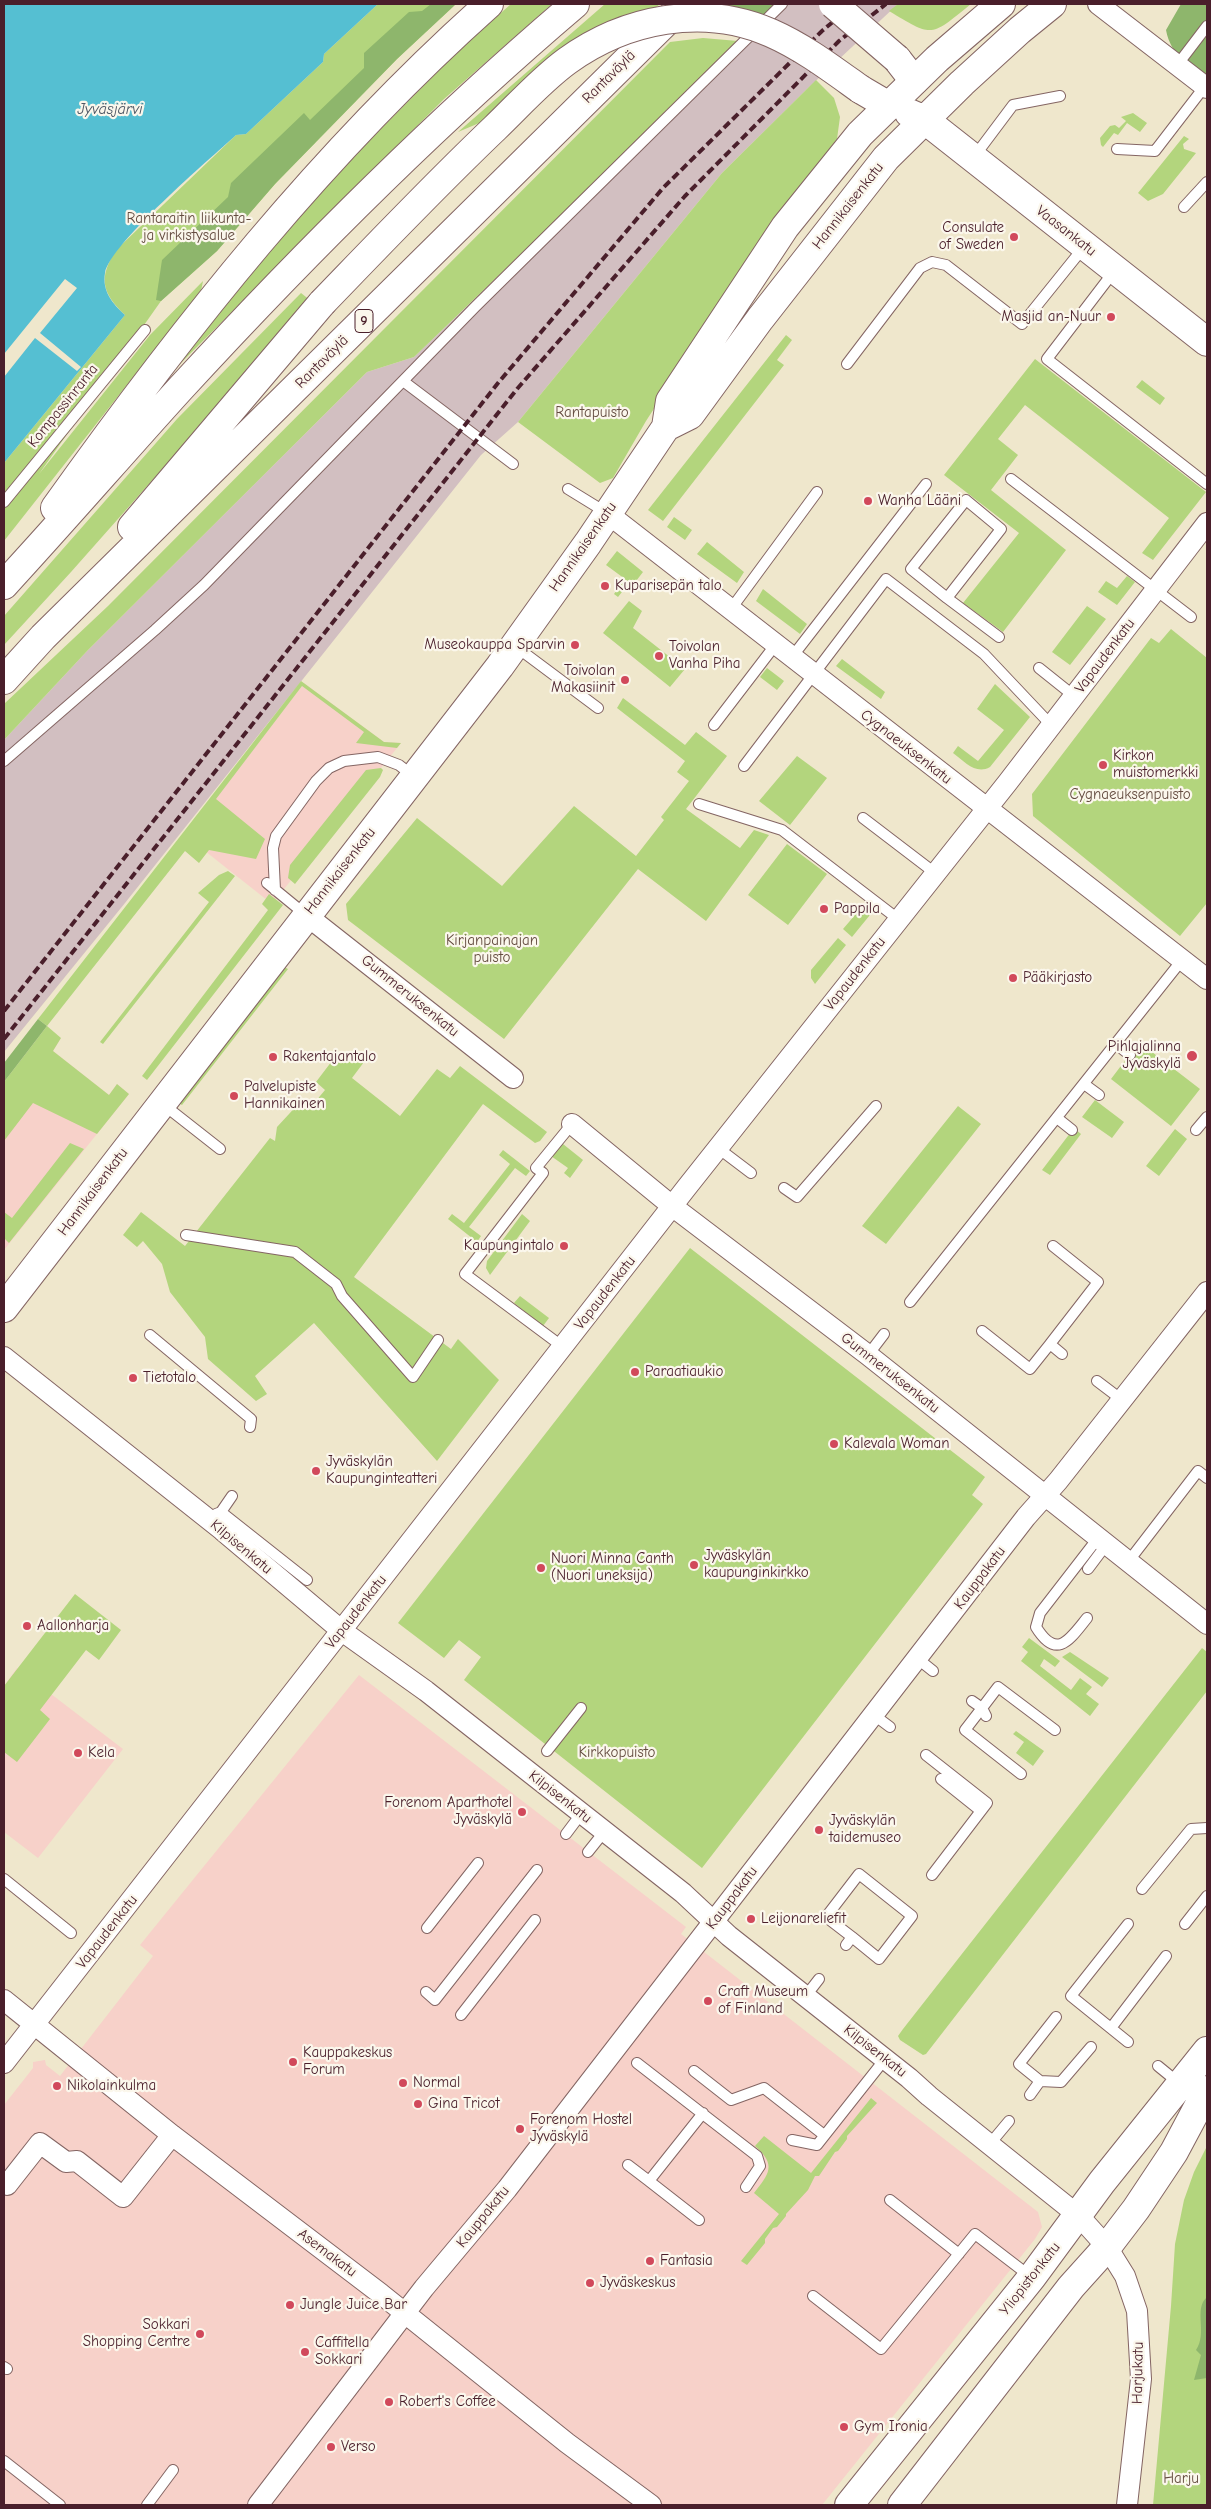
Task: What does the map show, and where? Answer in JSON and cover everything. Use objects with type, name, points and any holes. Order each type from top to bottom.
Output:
[{"type":"main road","points":[[4,580],[120,416],[198,315],[326,165],[402,83],[489,4]]},
{"type":"main road","points":[[4,586],[178,391],[363,199],[505,63],[575,4]]},
{"type":"main road","name":"Rantaväylä","points":[[4,680],[43,637],[684,4]]},
{"type":"main road","points":[[833,4],[898,59],[914,81],[925,120]]},
{"type":"main road","name":"Hannikaisenkatu","points":[[4,1308],[414,776],[514,645],[588,543],[666,427],[670,401],[785,227],[860,134],[914,81],[1000,4]]},
{"type":"main road","name":"Hannikaisenkatu","points":[[666,427],[690,415],[760,319],[886,158],[1020,30],[1052,4]]},
{"type":"main road","name":"Vaasankatu","points":[[43,637],[189,458],[322,303],[442,178],[552,74],[580,52],[610,35],[632,27],[685,18],[711,18],[752,26],[795,46],[889,106],[925,120],[1207,342]]},
{"type":"main road","name":"Yliopistonkatu","points":[[849,2505],[1032,2277],[1102,2182],[1207,2051]]},
{"type":"main road","points":[[902,2505],[1070,2287],[1107,2247],[1136,2209],[1174,2152],[1207,2090]]},
{"type":"street","points":[[1100,6],[1206,87]]},
{"type":"street","name":"Cygnaeuksenkatu","points":[[607,513],[961,790],[987,807],[1207,979]]},
{"type":"street","name":"Vapaudenkatu","points":[[4,2063],[35,2026],[672,1206],[1052,726],[1207,523]]},
{"type":"street","name":"Gummeruksenkatu","points":[[306,915],[513,1078]]},
{"type":"street","name":"Gummeruksenkatu","points":[[572,1124],[672,1206],[868,1355],[1207,1624]]},
{"type":"street","name":"Kauppakatu","points":[[258,2505],[405,2314],[513,2181],[710,1927],[882,1721],[926,1665],[1044,1496],[1207,1292]]},
{"type":"street","name":"Kilpisenkatu","points":[[4,1356],[213,1514],[342,1631],[426,1691],[580,1814],[683,1893],[710,1927],[729,1936],[885,2059],[1078,2216],[1107,2247]]},
{"type":"street","name":"Asemakatu","points":[[4,2000],[56,2044],[172,2135],[405,2314],[567,2443],[651,2505]]},
{"type":"street","points":[[4,2182],[7,2185],[40,2143],[66,2162],[77,2161],[123,2197],[172,2135]]},
{"type":"street","name":"Harjukatu","points":[[1107,2247],[1125,2276],[1138,2311],[1141,2379],[1127,2505]]},
{"type":"lane","points":[[4,761],[156,630],[204,585],[403,382],[782,4]]},
{"type":"lane","points":[[1178,64],[1207,26]]},
{"type":"lane","points":[[1116,149],[1155,151],[1206,87]]},
{"type":"lane","points":[[974,158],[1013,105],[1060,96]]},
{"type":"lane","points":[[1184,207],[1207,182]]},
{"type":"lane","points":[[847,364],[920,268],[932,262],[946,265],[1022,324],[1085,246]]},
{"type":"lane","points":[[1116,270],[1047,358],[1207,484]]},
{"type":"lane","name":"Kompassinranta","points":[[4,502],[144,330]]},
{"type":"lane","points":[[403,382],[513,464]]},
{"type":"lane","points":[[1011,479],[1191,617]]},
{"type":"lane","points":[[792,656],[926,484]]},
{"type":"lane","points":[[568,489],[607,513]]},
{"type":"lane","points":[[731,609],[817,492]]},
{"type":"lane","points":[[948,598],[1002,529],[966,500],[911,569],[948,598],[999,637]]},
{"type":"lane","points":[[744,766],[815,675],[886,579],[984,654],[1052,726]]},
{"type":"lane","points":[[714,725],[776,644]]},
{"type":"lane","points":[[514,645],[598,708]]},
{"type":"lane","points":[[1039,668],[1074,696]]},
{"type":"lane","points":[[306,915],[271,887],[273,848],[276,836],[316,781],[329,768],[344,761],[378,757],[399,766],[414,776]]},
{"type":"lane","points":[[699,804],[782,830],[898,919]]},
{"type":"lane","points":[[863,818],[935,873]]},
{"type":"lane","points":[[910,1302],[1182,960]]},
{"type":"lane","points":[[1116,1044],[1130,1055]]},
{"type":"lane","points":[[1084,1084],[1099,1095]]},
{"type":"lane","points":[[161,1102],[220,1149]]},
{"type":"lane","points":[[784,1188],[797,1197],[876,1106]]},
{"type":"lane","points":[[1196,1130],[1207,1117]]},
{"type":"lane","points":[[1057,1118],[1072,1130]]},
{"type":"lane","points":[[563,1347],[465,1274],[543,1173],[536,1168],[572,1124]]},
{"type":"lane","points":[[718,1148],[751,1173]]},
{"type":"lane","points":[[186,1235],[295,1252],[336,1284],[342,1296],[413,1377],[438,1340]]},
{"type":"lane","points":[[982,1331],[1030,1369],[1098,1282],[1053,1246]]},
{"type":"lane","points":[[868,1355],[884,1334]]},
{"type":"lane","points":[[150,1335],[251,1418],[250,1427]]},
{"type":"lane","points":[[1050,1344],[1062,1354]]},
{"type":"lane","points":[[1097,1381],[1122,1400]]},
{"type":"lane","points":[[1128,1562],[1198,1471],[1207,1478]]},
{"type":"lane","points":[[232,1496],[213,1514],[239,1524],[308,1580]]},
{"type":"lane","points":[[1088,1569],[1102,1541]]},
{"type":"lane","points":[[1086,1618],[1068,1642],[1063,1645],[1052,1643],[1040,1634],[1036,1627],[1040,1613],[1102,1541]]},
{"type":"lane","points":[[1021,1774],[965,1730],[984,1712],[998,1686],[1055,1730]]},
{"type":"lane","points":[[972,1701],[984,1712]]},
{"type":"lane","points":[[547,1751],[581,1708]]},
{"type":"lane","points":[[926,1755],[987,1804],[932,1875]]},
{"type":"lane","points":[[941,1779],[982,1811]]},
{"type":"lane","points":[[566,1834],[580,1814]]},
{"type":"lane","points":[[1142,1889],[1191,1829],[1207,1828]]},
{"type":"lane","points":[[588,1852],[604,1832]]},
{"type":"lane","points":[[427,1928],[478,1862]]},
{"type":"lane","points":[[426,1992],[435,2000],[537,1870]]},
{"type":"lane","points":[[859,1874],[912,1916],[879,1959],[849,1941],[826,1917],[859,1874]]},
{"type":"lane","points":[[4,1879],[71,1933]]},
{"type":"lane","points":[[1185,1924],[1207,1896]]},
{"type":"lane","points":[[461,2015],[535,1920]]},
{"type":"lane","points":[[1128,1924],[1071,1996],[1128,2042]]},
{"type":"lane","points":[[1111,2028],[1166,1956]]},
{"type":"lane","points":[[805,1997],[819,1979]]},
{"type":"lane","points":[[1056,2017],[1019,2064],[1040,2081],[1061,2082],[1091,2046]]},
{"type":"lane","points":[[792,2140],[817,2145],[885,2059]]},
{"type":"lane","points":[[637,2063],[749,2149],[760,2161],[758,2171],[746,2187]]},
{"type":"lane","points":[[1158,2066],[1181,2085]]},
{"type":"lane","points":[[694,2071],[731,2100],[764,2088],[824,2135]]},
{"type":"lane","points":[[1030,2095],[1040,2081]]},
{"type":"lane","points":[[649,2181],[703,2113]]},
{"type":"lane","points":[[989,2145],[1009,2121]]},
{"type":"lane","points":[[628,2165],[699,2220]]},
{"type":"lane","points":[[890,2200],[959,2254]]},
{"type":"lane","points":[[813,2296],[881,2348],[975,2234],[1032,2277]]},
{"type":"lane","points":[[4,2461],[60,2505]]},
{"type":"lane","points":[[147,2505],[173,2470]]},
{"type":"shaded area","points":[[774,4],[898,4],[806,90],[722,173],[518,422],[481,455],[125,903],[4,1052],[4,740],[88,650],[367,372],[414,357],[624,155]]},
{"type":"shaded area","points":[[304,683],[384,742],[401,743],[272,904],[186,836]]},
{"type":"shaded area","points":[[61,1038],[53,1051],[109,1095],[117,1084],[129,1094],[4,1250],[4,1082]]},
{"type":"shaded area","points":[[17,1668],[123,1749],[38,1858],[4,1832],[4,1686]]},
{"type":"shaded area","points":[[359,1675],[686,1927],[681,1934],[1038,2212],[1042,2227],[1035,2239],[822,2505],[4,2505],[4,2105],[33,2068],[33,2062],[45,2060],[46,2065],[60,2076],[153,1956],[140,1945]]},
{"type":"green space","name":"Rantaraitin liikunta- ja virkistysalue","points":[[378,4],[456,4],[397,59],[275,184],[217,251],[161,301],[39,474],[150,335],[203,281],[201,291],[4,541],[4,463],[125,315],[111,300],[105,285],[107,269],[116,250],[236,135],[246,134],[323,62],[324,54]]},
{"type":"green space","points":[[431,4],[456,4],[397,59],[275,184],[217,251],[161,301],[156,300],[162,260],[228,197],[231,183],[304,113],[310,120],[364,68],[364,53],[409,12],[422,11]]},
{"type":"green space","points":[[511,4],[552,4],[444,99],[167,377],[261,255],[359,151],[463,46]]},
{"type":"green space","points":[[605,4],[660,4],[484,121],[458,132]]},
{"type":"green space","points":[[708,4],[774,4],[758,20],[704,9]]},
{"type":"green space","points":[[898,4],[971,4],[947,23],[932,30],[915,26],[889,11]]},
{"type":"green space","points":[[1181,4],[1207,4],[1207,79],[1176,53],[1168,39],[1166,30]]},
{"type":"green space","points":[[703,38],[738,41],[624,155],[414,357],[367,372],[88,650],[4,740],[4,704],[108,606],[670,42]]},
{"type":"green space","name":"Rantapuisto","points":[[816,80],[834,98],[840,117],[837,139],[738,279],[646,421],[613,478],[600,483],[518,422],[722,173]]},
{"type":"green space","points":[[1133,113],[1147,123],[1140,132],[1127,123],[1118,135],[1114,133],[1103,147],[1100,138],[1110,126],[1115,125],[1119,128],[1126,121],[1121,117]]},
{"type":"green space","points":[[1184,136],[1189,139],[1183,144],[1184,149],[1196,153],[1163,194],[1148,201],[1138,193]]},
{"type":"green space","points":[[301,293],[311,301],[4,645],[4,616],[177,419]]},
{"type":"green space","points":[[786,335],[792,340],[777,360],[784,365],[663,521],[648,510]]},
{"type":"green space","points":[[1035,359],[1206,492],[1153,560],[1142,553],[1169,518],[1025,405],[998,439],[1018,455],[991,490],[1066,550],[1003,632],[963,603],[1019,533],[944,475]]},
{"type":"green space","points":[[1142,380],[1165,398],[1160,405],[1136,387]]},
{"type":"green space","points":[[674,517],[692,530],[685,540],[667,527]]},
{"type":"green space","points":[[707,542],[744,572],[737,583],[697,554]]},
{"type":"green space","points":[[617,551],[643,572],[633,585],[629,583],[618,597],[614,594],[625,579],[606,565]]},
{"type":"green space","points":[[1127,576],[1135,582],[1117,605],[1098,592],[1106,581],[1117,588]]},
{"type":"green space","points":[[763,589],[807,624],[800,634],[756,601]]},
{"type":"green space","points":[[629,601],[642,611],[633,628],[685,669],[670,687],[603,633]]},
{"type":"green space","points":[[1087,606],[1106,619],[1070,665],[1052,652]]},
{"type":"green space","name":"Cygnaeuksenpuisto","points":[[1171,629],[1207,658],[1207,903],[1180,936],[1033,816],[1032,794],[1151,638],[1159,643]]},
{"type":"green space","points":[[842,659],[885,692],[881,699],[836,666]]},
{"type":"green space","points":[[767,668],[784,681],[777,690],[760,677]]},
{"type":"green space","points":[[301,681],[384,742],[401,743],[397,748],[356,743],[364,732],[302,686],[216,799],[265,839],[256,859],[209,850],[199,863],[185,851],[47,1026],[38,1019]]},
{"type":"green space","points":[[995,684],[1030,717],[990,767],[985,769],[975,768],[953,753],[958,746],[978,761],[1004,730],[977,709]]},
{"type":"green space","name":"Kirjanpainajan puisto","points":[[623,698],[685,745],[696,732],[727,756],[686,809],[740,848],[754,830],[769,835],[706,921],[638,869],[504,1039],[348,920],[346,904],[417,818],[502,886],[574,806],[636,856],[664,820],[661,817],[689,781],[677,772],[685,761],[617,708]]},
{"type":"green space","points":[[797,756],[827,778],[790,825],[759,801]]},
{"type":"green space","points":[[381,768],[383,770],[380,777],[295,884],[288,878],[290,865],[366,770]]},
{"type":"green space","points":[[787,844],[827,874],[788,925],[748,895]]},
{"type":"green space","points":[[228,871],[235,876],[103,1044],[100,1042],[209,902],[198,893],[219,875]]},
{"type":"green space","points":[[269,894],[283,905],[147,1080],[142,1076],[268,910],[262,904]]},
{"type":"green space","points":[[866,906],[874,910],[852,937],[843,929],[861,908]]},
{"type":"green space","points":[[838,938],[846,945],[815,984],[811,978],[811,970]]},
{"type":"green space","points":[[282,966],[288,969],[182,1105],[177,1102]]},
{"type":"green space","points":[[38,1019],[47,1026],[4,1082],[4,1063]]},
{"type":"green space","points":[[47,1026],[61,1038],[53,1051],[109,1095],[117,1084],[129,1094],[97,1134],[33,1103],[4,1141],[4,1082]]},
{"type":"green space","points":[[1139,1042],[1200,1089],[1171,1126],[1111,1079]]},
{"type":"green space","points":[[353,1052],[367,1058],[352,1078],[400,1116],[437,1069],[450,1078],[460,1066],[547,1132],[540,1141],[535,1143],[483,1104],[354,1277],[451,1349],[458,1339],[499,1380],[437,1461],[314,1323],[255,1376],[267,1394],[256,1401],[208,1359],[205,1337],[170,1292],[162,1264],[143,1241],[137,1247],[123,1235],[141,1212],[185,1246],[270,1138],[275,1141],[277,1127],[301,1101],[310,1108],[325,1090],[316,1082],[338,1053]]},
{"type":"green space","points":[[1095,1100],[1124,1122],[1112,1138],[1082,1117]]},
{"type":"green space","points":[[958,1106],[981,1124],[886,1244],[862,1226]]},
{"type":"green space","points":[[1074,1128],[1081,1134],[1050,1175],[1042,1170]]},
{"type":"green space","points":[[1175,1129],[1187,1139],[1159,1176],[1146,1166]]},
{"type":"green space","points":[[558,1140],[583,1160],[570,1178],[564,1173],[568,1168],[551,1156]]},
{"type":"green space","points":[[70,1143],[84,1149],[9,1243],[4,1238],[4,1212],[12,1218]]},
{"type":"green space","points":[[503,1150],[530,1171],[526,1176],[515,1168],[469,1227],[481,1236],[477,1242],[448,1219],[452,1214],[464,1223],[510,1164],[499,1155]]},
{"type":"green space","points":[[522,1214],[530,1221],[490,1275],[486,1268],[487,1261]]},
{"type":"green space","name":"Kirkkopuisto","points":[[690,1248],[985,1477],[972,1495],[983,1504],[702,1868],[464,1680],[481,1657],[459,1640],[444,1658],[398,1623]]},
{"type":"green space","points":[[520,1296],[549,1318],[543,1326],[514,1303]]},
{"type":"green space","points":[[75,1594],[121,1630],[99,1660],[86,1650],[40,1710],[50,1719],[17,1762],[4,1752],[4,1686]]},
{"type":"green space","points":[[1029,1638],[1060,1661],[1055,1667],[1044,1659],[1040,1666],[1071,1690],[1080,1678],[1092,1687],[1086,1694],[1099,1704],[1090,1716],[1021,1661],[1028,1652],[1022,1647]]},
{"type":"green space","points":[[1202,1648],[1207,1652],[1207,1691],[926,2054],[923,2055],[900,2040],[898,2036],[903,2029]]},
{"type":"green space","points":[[1070,1652],[1109,1678],[1102,1687],[1062,1657]]},
{"type":"green space","points":[[1016,1731],[1044,1751],[1033,1766],[1016,1753],[1024,1742],[1013,1734]]},
{"type":"green space","points":[[871,2098],[877,2103],[847,2136],[847,2139],[838,2151],[835,2152],[819,2176],[815,2176],[808,2190],[777,2227],[773,2228],[765,2239],[765,2243],[747,2265],[741,2261],[779,2214],[754,2193],[764,2180],[768,2170],[766,2159],[755,2146],[764,2136],[811,2173]]},
{"type":"green space","name":"Harju","points":[[1207,2146],[1207,2505],[1153,2505],[1175,2244],[1184,2200],[1194,2172]]},
{"type":"green space","points":[[1207,2297],[1207,2378],[1194,2380],[1201,2355],[1196,2350],[1201,2336],[1201,2308]]},
{"type":"water","name":"Jyväsjärvi","points":[[4,4],[378,4],[324,54],[323,62],[246,134],[236,135],[205,163],[163,202],[124,243],[111,260],[104,279],[109,296],[125,315],[4,463]]},
{"type":"pier","points":[[65,279],[77,288],[40,333],[81,367],[77,371],[35,338],[4,377],[4,354]]},
{"type":"railway","points":[[4,1011],[498,383],[663,188],[822,31],[854,4]]},
{"type":"railway","points":[[4,1039],[517,389],[685,196],[839,41],[886,4]]},
{"type":"place","name":"Consulate of Sweden","points":[[1014,237]]},
{"type":"place","name":"Masjid an-Nuur","points":[[1111,317]]},
{"type":"place","name":"Wanha Lääni","points":[[868,501]]},
{"type":"place","name":"Kuparisepän talo","points":[[605,586]]},
{"type":"place","name":"Museokauppa Sparvin","points":[[575,645]]},
{"type":"place","name":"Toivolan Vanha Piha","points":[[659,656]]},
{"type":"place","name":"Toivolan Makasiinit","points":[[625,680]]},
{"type":"place","name":"Kirkon muistomerkki","points":[[1103,765]]},
{"type":"place","name":"Pappila","points":[[824,909]]},
{"type":"place","name":"Pääkirjasto","points":[[1013,978]]},
{"type":"place","name":"Pihlajalinna Jyväskylä","points":[[1192,1056]]},
{"type":"place","name":"Rakentajantalo","points":[[273,1057]]},
{"type":"place","name":"Palvelupiste Hannikainen","points":[[234,1096]]},
{"type":"place","name":"Kaupungintalo","points":[[564,1246]]},
{"type":"place","name":"Paraatiaukio","points":[[635,1372]]},
{"type":"place","name":"Tietotalo","points":[[133,1378]]},
{"type":"place","name":"Kalevala Woman","points":[[834,1444]]},
{"type":"place","name":"Jyväskylän Kaupunginteatteri","points":[[316,1471]]},
{"type":"place","name":"Jyväskylän kaupunginkirkko","points":[[694,1565]]},
{"type":"place","name":"Nuori Minna Canth (Nuori uneksija)","points":[[541,1568]]},
{"type":"place","name":"Aallonharja","points":[[27,1626]]},
{"type":"place","name":"Kela","points":[[78,1753]]},
{"type":"place","name":"Forenom Aparthotel Jyväskylä","points":[[522,1812]]},
{"type":"place","name":"Jyväskylän taidemuseo","points":[[819,1830]]},
{"type":"place","name":"Leijonareliefit","points":[[751,1919]]},
{"type":"place","name":"Craft Museum of Finland","points":[[708,2001]]},
{"type":"place","name":"Kauppakeskus Forum","points":[[293,2062]]},
{"type":"place","name":"Normal","points":[[403,2083]]},
{"type":"place","name":"Nikolainkulma","points":[[57,2086]]},
{"type":"place","name":"Gina Tricot","points":[[418,2104]]},
{"type":"place","name":"Forenom Hostel Jyväskylä","points":[[520,2129]]},
{"type":"place","name":"Fantasia","points":[[650,2261]]},
{"type":"place","name":"Jyväskeskus","points":[[590,2283]]},
{"type":"place","name":"Jungle Juice Bar","points":[[290,2305]]},
{"type":"place","name":"Sokkari Shopping Centre","points":[[200,2334]]},
{"type":"place","name":"Caffitella Sokkari","points":[[305,2352]]},
{"type":"place","name":"Robert's Coffee","points":[[389,2402]]},
{"type":"place","name":"Gym Ironia","points":[[844,2427]]},
{"type":"place","name":"Verso","points":[[331,2447]]}]
